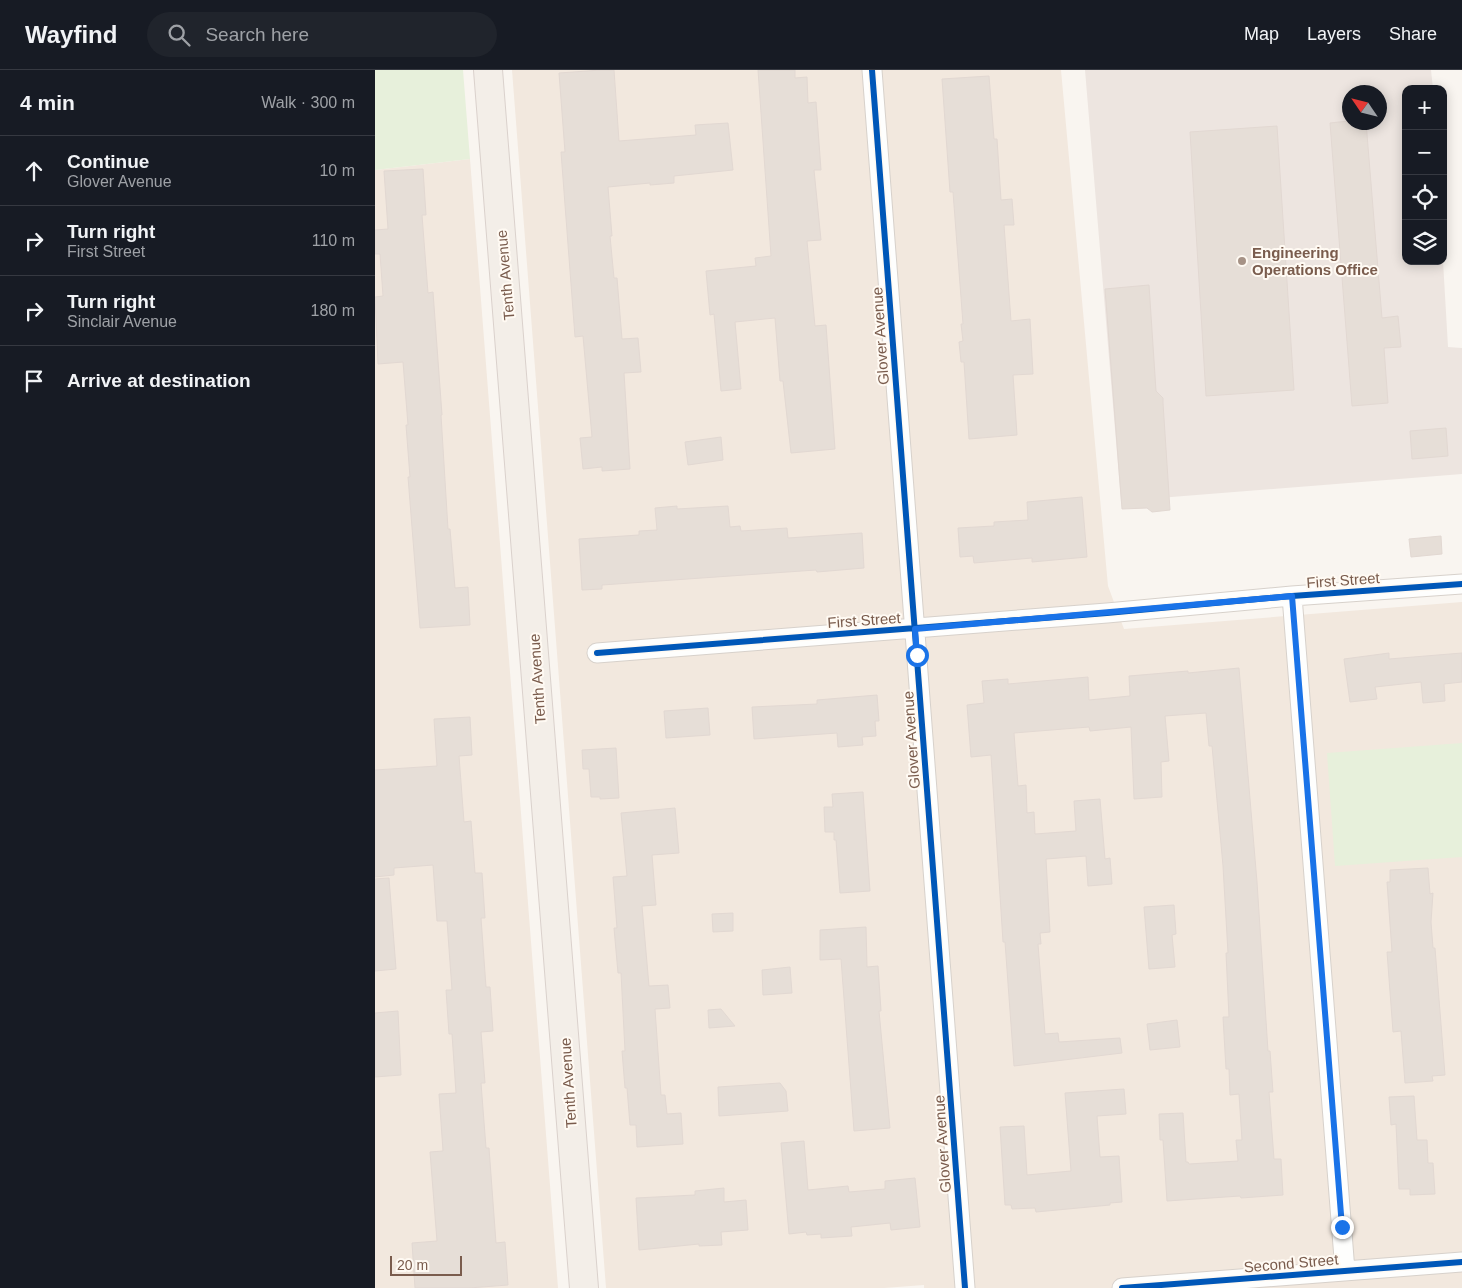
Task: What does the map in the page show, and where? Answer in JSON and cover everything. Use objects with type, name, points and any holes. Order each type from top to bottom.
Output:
[{"type":"main road","name":"Tenth Avenue","points":[[490,74],[584,1288]]},
{"type":"street","name":"Glover Avenue","points":[[872,70],[965,1288]]},
{"type":"street","name":"First Street","points":[[597,653],[915,629],[1292,596],[1462,584]]},
{"type":"street","points":[[1292,596],[1345,1271]]},
{"type":"street","name":"Second Street","points":[[1121,1288],[1207,1285],[1345,1271],[1462,1262]]},
{"type":"shaded area","points":[[512,70],[1061,70],[1108,586],[1124,629],[1462,602],[1462,1288],[924,1288],[924,1285],[884,1288],[606,1288]]},
{"type":"shaded area","points":[[1085,70],[1431,70],[1433,85],[1402,85],[1402,265],[1443,265],[1448,347],[1462,348],[1462,474],[1121,501]]},
{"type":"shaded area","points":[[470,159],[558,1288],[375,1288],[375,170]]},
{"type":"green space","points":[[375,70],[463,70],[470,159],[375,170]]},
{"type":"green space","points":[[1462,743],[1462,857],[1335,866],[1327,753]]},
{"type":"building","points":[[614,70],[619,141],[696,135],[695,125],[728,123],[733,170],[674,176],[674,183],[608,187],[612,236],[610,236],[614,278],[617,278],[622,339],[638,338],[641,372],[624,373],[630,469],[602,471],[602,467],[583,469],[580,438],[592,437],[583,336],[575,337],[561,152],[565,152],[559,73]]},
{"type":"building","points":[[758,70],[795,70],[795,78],[807,77],[808,103],[816,102],[821,170],[814,170],[821,240],[807,241],[815,326],[826,325],[835,449],[791,453],[783,381],[780,381],[775,318],[735,322],[741,389],[721,391],[714,314],[710,315],[706,271],[756,266],[755,258],[771,256]]},
{"type":"building","points":[[989,76],[994,139],[997,139],[1001,200],[1012,199],[1014,225],[1004,225],[1011,321],[1030,319],[1033,374],[1013,375],[1017,435],[969,439],[964,362],[961,362],[959,342],[963,341],[961,324],[963,324],[953,192],[950,192],[942,79]]},
{"type":"building","points":[[1342,122],[1342,130],[1367,130],[1382,318],[1398,316],[1401,347],[1384,348],[1388,403],[1352,406],[1330,123]]},
{"type":"building","name":"Engineering Operations Office","points":[[1277,126],[1294,390],[1206,396],[1190,132]]},
{"type":"building","points":[[423,169],[426,215],[422,215],[428,293],[433,292],[448,529],[450,529],[455,588],[468,587],[470,625],[420,628],[408,477],[410,477],[406,425],[408,425],[403,362],[378,364],[375,297],[383,296],[380,254],[375,254],[375,230],[388,229],[384,171]]},
{"type":"building","points":[[1149,285],[1156,391],[1163,398],[1170,510],[1152,512],[1147,508],[1122,509],[1105,289]]},
{"type":"building","points":[[1446,428],[1448,456],[1412,459],[1410,431]]},
{"type":"building","points":[[721,437],[723,460],[688,465],[685,442]]},
{"type":"building","points":[[1082,497],[1087,557],[1032,562],[1032,558],[974,563],[973,556],[960,557],[958,528],[994,526],[994,522],[1028,520],[1027,502]]},
{"type":"building","points":[[677,506],[677,509],[728,506],[730,527],[740,526],[741,531],[787,528],[788,538],[862,533],[864,568],[602,585],[602,589],[582,590],[579,539],[639,535],[639,531],[657,530],[655,508]]},
{"type":"building","points":[[1441,536],[1442,554],[1411,557],[1409,539]]},
{"type":"building","points":[[1389,653],[1389,659],[1462,653],[1462,682],[1444,684],[1445,701],[1423,703],[1421,682],[1375,687],[1377,699],[1350,702],[1344,659]]},
{"type":"building","points":[[1239,668],[1257,882],[1268,1051],[1270,1051],[1273,1092],[1269,1092],[1274,1159],[1281,1159],[1283,1195],[1167,1201],[1163,1140],[1160,1140],[1159,1114],[1183,1113],[1186,1162],[1189,1164],[1238,1161],[1236,1140],[1242,1140],[1239,1094],[1230,1095],[1229,1069],[1226,1069],[1223,1017],[1229,1017],[1226,953],[1228,953],[1223,866],[1212,746],[1209,746],[1206,713],[1165,716],[1169,761],[1161,762],[1162,797],[1134,799],[1131,727],[1090,731],[1089,727],[1014,733],[1018,786],[1026,785],[1027,813],[1034,812],[1035,834],[1076,831],[1074,801],[1100,799],[1105,859],[1110,858],[1112,884],[1088,886],[1086,856],[1046,859],[1050,932],[1040,933],[1041,944],[1038,944],[1045,1034],[1058,1033],[1059,1042],[1120,1038],[1122,1053],[1014,1066],[1005,942],[1003,942],[991,755],[971,757],[967,705],[984,703],[982,681],[1008,679],[1008,684],[1088,677],[1089,700],[1130,696],[1129,676]]},
{"type":"building","points":[[877,695],[879,721],[875,721],[876,736],[862,737],[863,745],[838,747],[837,733],[754,739],[752,707],[817,704],[817,700]]},
{"type":"building","points":[[708,708],[710,735],[666,738],[664,711]]},
{"type":"building","points":[[470,717],[472,755],[459,756],[464,822],[471,821],[475,873],[482,873],[485,918],[481,918],[486,987],[490,987],[493,1031],[481,1032],[485,1083],[481,1083],[486,1148],[489,1148],[496,1243],[505,1242],[508,1285],[469,1288],[415,1288],[412,1243],[437,1241],[430,1152],[443,1151],[439,1094],[456,1093],[452,1034],[449,1034],[446,990],[452,990],[447,921],[437,921],[433,865],[394,868],[394,875],[375,877],[375,770],[437,766],[434,719]]},
{"type":"building","points":[[616,748],[619,798],[600,799],[600,797],[591,797],[589,769],[583,769],[582,750]]},
{"type":"building","points":[[863,792],[870,891],[840,893],[836,840],[834,840],[834,832],[825,832],[824,807],[833,807],[832,794]]},
{"type":"building","points":[[675,808],[679,853],[652,855],[656,905],[642,906],[649,986],[668,985],[670,1008],[655,1009],[661,1095],[665,1095],[667,1114],[681,1113],[683,1144],[637,1147],[636,1125],[630,1125],[627,1088],[625,1088],[622,1051],[625,1051],[621,973],[618,973],[614,928],[617,928],[613,877],[627,876],[621,813]]},
{"type":"building","points":[[1428,868],[1430,894],[1433,893],[1431,922],[1433,948],[1435,948],[1445,1075],[1432,1076],[1433,1081],[1405,1083],[1401,1031],[1393,1032],[1387,952],[1392,952],[1387,882],[1390,882],[1390,870]]},
{"type":"building","points":[[389,878],[396,969],[375,971],[375,879]]},
{"type":"building","points":[[1174,905],[1176,934],[1172,935],[1175,967],[1149,969],[1144,907]]},
{"type":"building","points":[[733,913],[733,931],[713,932],[712,914]]},
{"type":"building","points":[[866,927],[867,967],[878,966],[881,1011],[879,1011],[890,1128],[854,1131],[841,959],[820,960],[820,930]]},
{"type":"building","points":[[790,967],[792,993],[763,995],[762,970]]},
{"type":"building","points":[[721,1009],[735,1026],[709,1028],[708,1010]]},
{"type":"building","points":[[398,1011],[401,1075],[375,1077],[375,1013]]},
{"type":"building","points":[[1177,1020],[1180,1047],[1150,1050],[1147,1024]]},
{"type":"building","points":[[780,1083],[786,1091],[788,1111],[719,1116],[718,1087]]},
{"type":"building","points":[[1124,1089],[1126,1114],[1097,1116],[1100,1157],[1119,1156],[1122,1202],[1110,1203],[1110,1205],[1036,1212],[1035,1208],[1012,1209],[1011,1205],[1005,1205],[1000,1127],[1024,1126],[1027,1175],[1071,1171],[1065,1093]]},
{"type":"building","points":[[1414,1096],[1417,1140],[1427,1140],[1428,1163],[1433,1163],[1435,1194],[1410,1195],[1410,1189],[1399,1189],[1396,1124],[1391,1125],[1389,1097]]},
{"type":"building","points":[[804,1141],[808,1190],[848,1186],[849,1192],[885,1189],[885,1181],[915,1178],[920,1227],[891,1230],[890,1223],[851,1227],[852,1236],[821,1238],[821,1234],[807,1235],[806,1232],[789,1234],[781,1143]]},
{"type":"building","points":[[724,1188],[724,1202],[746,1200],[748,1230],[721,1232],[722,1245],[699,1246],[699,1244],[639,1250],[636,1198],[695,1195],[695,1191]]},
{"type":"cycle path","points":[[872,70],[965,1288]]},
{"type":"cycle path","points":[[597,653],[1107,613],[1292,596],[1462,584]]},
{"type":"cycle path","points":[[1122,1288],[1462,1262]]},
{"type":"place","name":"Engineering Operations Office","points":[[1242,261]]},
{"type":"route","points":[[917,655],[915,629],[1292,596],[1342,1227]]}]
